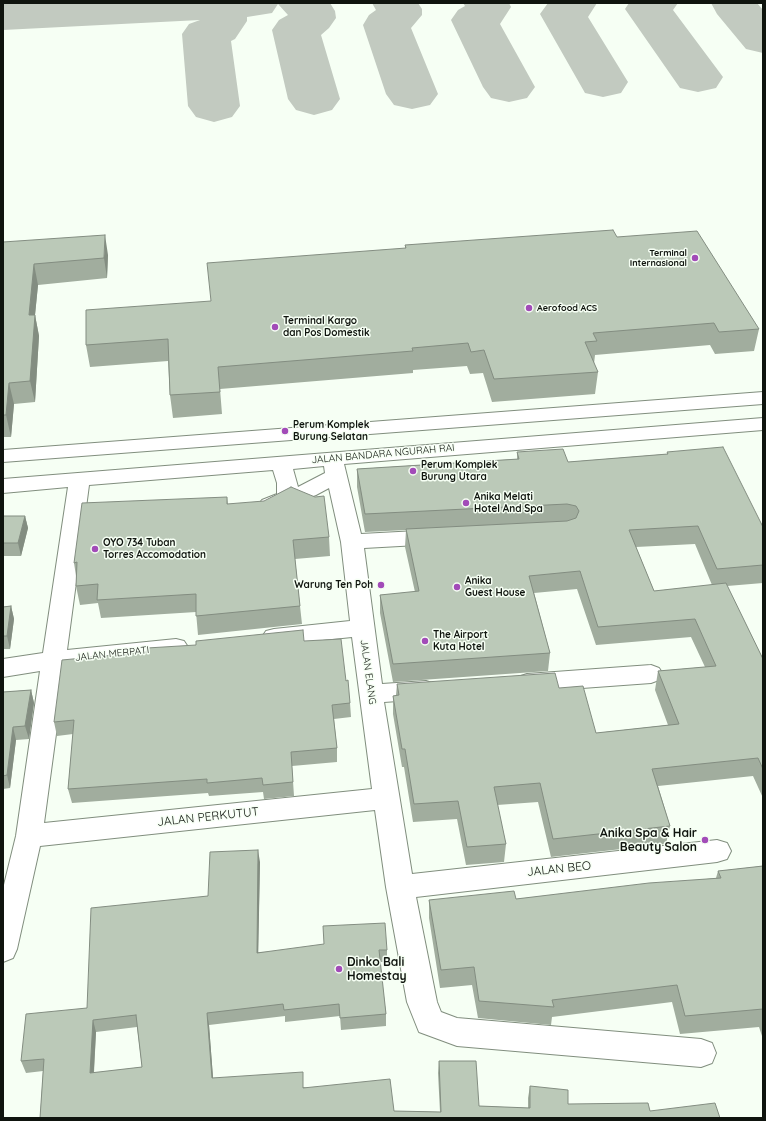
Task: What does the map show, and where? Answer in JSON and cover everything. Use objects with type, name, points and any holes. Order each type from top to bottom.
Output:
[{"type":"street","points":[[3,456],[763,398]]},
{"type":"street","name":"JALAN BANDARA NGURAH RAI","points":[[3,486],[281,463],[334,467],[760,430]]},
{"type":"street","points":[[281,463],[289,490],[288,498]]},
{"type":"street","points":[[253,506],[272,504],[309,490],[334,467]]},
{"type":"street","name":"JALAN ELANG","points":[[334,467],[352,542],[371,694],[400,887],[422,1002],[430,1022],[457,1032],[701,1053]]},
{"type":"street","points":[[3,949],[29,836],[79,480]]},
{"type":"street","points":[[74,514],[97,513]]},
{"type":"street","points":[[352,542],[454,536]]},
{"type":"street","points":[[251,639],[363,628]]},
{"type":"street","name":"JALAN MERPATI","points":[[3,668],[53,660],[196,645]]},
{"type":"street","points":[[503,685],[651,674]]},
{"type":"street","points":[[371,694],[449,689]]},
{"type":"street","name":"JALAN PERKUTUT","points":[[29,836],[387,798]]},
{"type":"street","name":"JALAN BEO","points":[[400,887],[717,851]]},
{"type":"building","points":[[613,230],[617,237],[697,231],[759,329],[719,332],[714,323],[593,333],[597,341],[585,342],[598,372],[494,379],[484,350],[471,352],[468,343],[412,348],[413,351],[218,367],[220,392],[170,395],[168,339],[86,345],[86,310],[211,301],[207,263],[406,248],[405,245]]},
{"type":"building","points":[[105,235],[104,258],[34,264],[29,315],[35,315],[30,381],[9,383],[6,415],[3,415],[3,242]]},
{"type":"building","points":[[723,447],[763,527],[763,565],[717,569],[698,526],[629,530],[654,591],[726,583],[763,659],[763,769],[758,758],[652,769],[670,826],[553,839],[540,783],[494,787],[506,844],[467,847],[458,801],[414,804],[405,749],[402,749],[393,696],[399,695],[397,684],[555,673],[559,688],[583,686],[596,733],[679,724],[658,671],[716,666],[695,619],[598,627],[580,571],[529,576],[550,653],[393,664],[380,595],[419,591],[406,529],[567,521],[576,518],[579,511],[576,506],[567,504],[365,514],[357,469],[519,459],[517,452],[563,449],[568,462],[668,454],[667,452]]},
{"type":"building","points":[[291,487],[315,497],[324,496],[329,537],[293,540],[300,606],[196,616],[196,594],[97,600],[98,584],[76,586],[77,562],[74,563],[82,503],[227,497],[227,504],[264,501]]},
{"type":"building","points":[[3,516],[25,516],[18,543],[3,543]]},
{"type":"building","points":[[11,606],[7,636],[3,636],[3,607]]},
{"type":"building","points":[[303,630],[304,641],[341,639],[346,681],[348,680],[350,703],[332,705],[337,748],[291,752],[293,782],[263,785],[262,778],[207,783],[207,779],[68,789],[74,720],[54,722],[62,660],[147,652],[147,648],[196,645],[196,641]]},
{"type":"building","points":[[31,690],[25,726],[13,727],[7,775],[3,776],[3,692]]},
{"type":"building","points":[[258,850],[257,953],[324,944],[323,926],[385,923],[387,950],[379,950],[386,1014],[340,1018],[339,1004],[284,1010],[283,1004],[207,1013],[212,1078],[303,1072],[303,1088],[390,1079],[394,1111],[441,1112],[439,1061],[476,1061],[479,1106],[530,1108],[530,1086],[568,1090],[568,1104],[648,1103],[650,1111],[715,1103],[720,1118],[40,1118],[44,1059],[21,1061],[26,1014],[87,1008],[91,908],[208,896],[210,852]],"holes":[[[136,1015],[142,1067],[90,1073],[93,1020]]]},
{"type":"building","points":[[763,866],[763,1009],[685,1016],[677,985],[552,1000],[554,1007],[479,1001],[474,967],[441,970],[429,900],[514,891],[516,899],[649,883],[721,878],[718,871]]},
{"type":"taxiway","points":[[210,5],[256,3]]},
{"type":"taxiway","points":[[300,3],[312,11],[313,18],[307,24],[296,30],[314,99]]},
{"type":"taxiway","points":[[395,3],[399,9],[399,15],[386,25],[412,94]]},
{"type":"taxiway","points":[[486,3],[488,7],[483,15],[474,20],[509,87]]},
{"type":"taxiway","points":[[574,3],[571,8],[563,14],[603,82]]},
{"type":"taxiway","points":[[655,3],[648,9],[698,77]]},
{"type":"taxiway","points":[[734,3],[733,4],[763,39]]},
{"type":"taxiway","points":[[3,16],[210,5]]},
{"type":"taxiway","points":[[210,5],[218,9],[223,15],[224,21],[218,29],[206,34],[214,106]]},
{"type":"place","name":"Terminal Internasional","points":[[695,258]]},
{"type":"place","name":"Aerofood ACS","points":[[529,308]]},
{"type":"place","name":"Terminal Kargo dan Pos Domestik","points":[[275,327]]},
{"type":"place","name":"Perum Komplek Burung Selatan","points":[[285,431]]},
{"type":"place","name":"Perum Komplek Burung Utara","points":[[413,471]]},
{"type":"place","name":"Anika Melati Hotel And Spa","points":[[466,503]]},
{"type":"place","name":"OYO 734 Tuban Torres Accomodation","points":[[95,549]]},
{"type":"place","name":"Warung Ten Poh","points":[[381,585]]},
{"type":"place","name":"Anika Guest House","points":[[457,587]]},
{"type":"place","name":"The Airport Kuta Hotel","points":[[425,641]]},
{"type":"place","name":"Anika Spa & Hair Beauty Salon","points":[[705,840]]},
{"type":"place","name":"Dinko Bali Homestay","points":[[339,969]]}]
